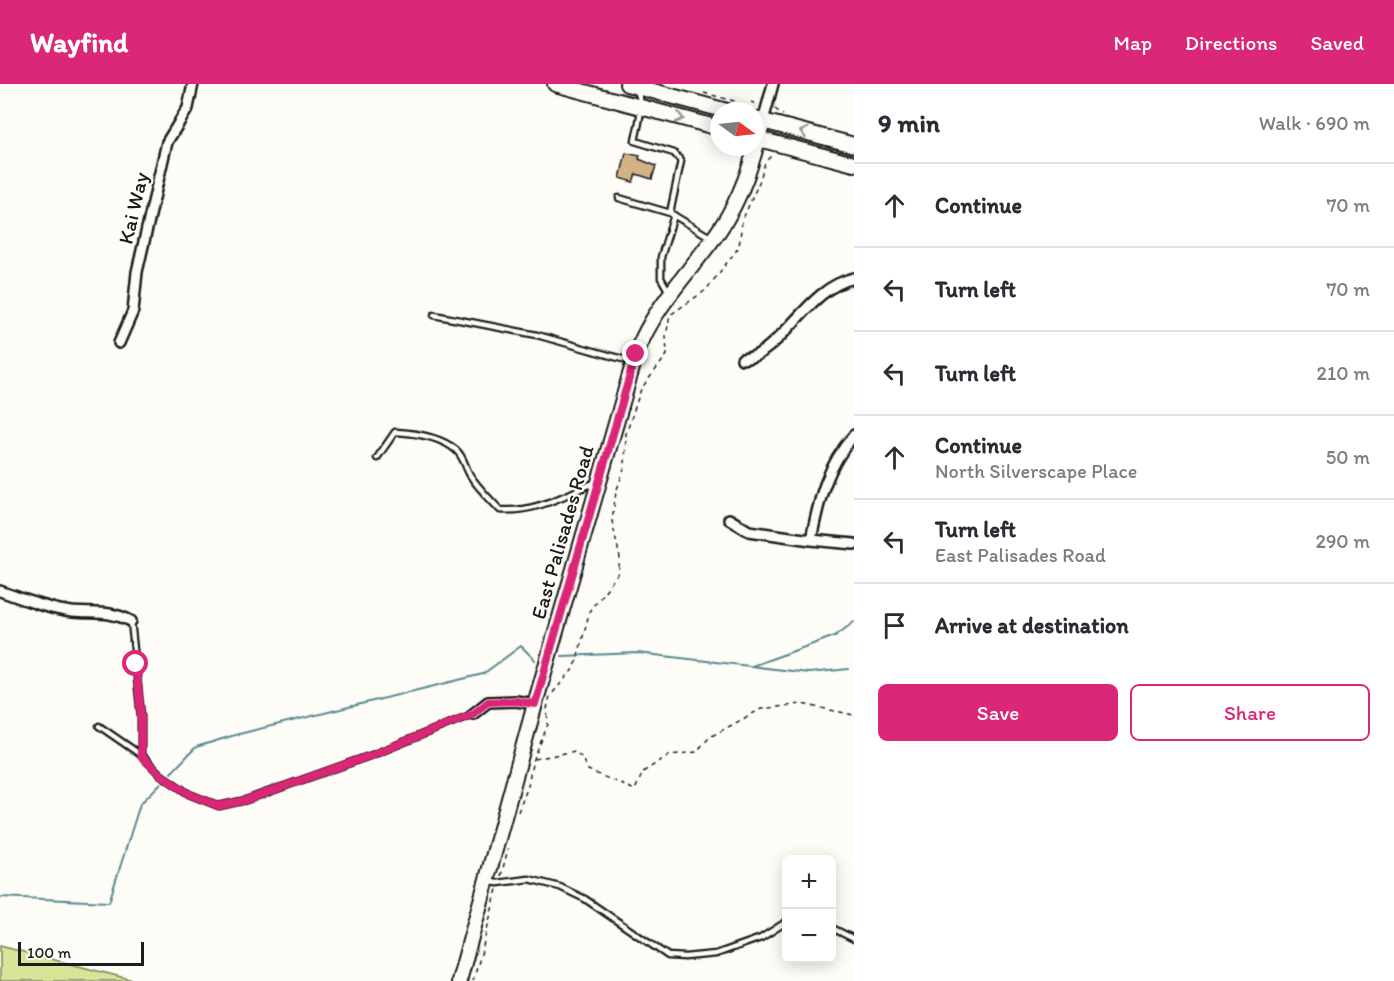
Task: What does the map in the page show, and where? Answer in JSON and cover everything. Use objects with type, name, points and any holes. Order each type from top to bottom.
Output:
[{"type":"street","name":"Kai Way","points":[[119,343],[133,311],[137,272],[167,142],[188,108],[193,84]]},
{"type":"street","points":[[555,84],[710,126]]},
{"type":"street","points":[[764,107],[773,84]]},
{"type":"street","points":[[630,85],[710,106]]},
{"type":"street","points":[[764,121],[854,145]]},
{"type":"street","points":[[764,140],[854,164]]},
{"type":"street","name":"East Palisades Road","points":[[459,981],[492,882],[535,704],[633,362],[646,329],[669,292],[726,220],[744,185],[752,156]]},
{"type":"street","points":[[742,359],[759,354],[782,335],[822,293],[854,278]]},
{"type":"street","points":[[812,540],[823,487],[833,463],[854,435]]},
{"type":"street","points":[[729,519],[749,531],[854,544]]},
{"type":"street","points":[[0,591],[71,612],[117,614],[131,621]]},
{"type":"street","points":[[473,714],[488,702],[516,701],[535,704]]},
{"type":"lane","points":[[630,85],[640,98],[641,107],[635,141],[674,153],[681,161],[672,214],[661,257],[661,278],[669,292]]},
{"type":"lane","points":[[619,198],[672,214],[713,239]]},
{"type":"lane","points":[[434,315],[537,335],[633,362]]},
{"type":"lane","points":[[377,458],[395,432],[411,432],[448,445],[457,450],[469,474],[500,510],[508,511],[541,506],[598,481]]},
{"type":"lane","points":[[131,621],[141,716],[141,756]]},
{"type":"lane","points":[[99,726],[189,794],[219,806],[246,800],[351,762],[473,714]]},
{"type":"lane","points":[[492,882],[529,879],[560,887],[585,900],[668,956],[716,954],[761,938],[782,925]]},
{"type":"lane","points":[[836,930],[854,939]]},
{"type":"path","points":[[515,818],[548,724],[547,709],[550,696],[574,667],[590,610],[618,574],[620,558],[612,521],[616,492],[625,467],[626,434],[641,389],[667,355],[666,336],[670,315],[706,290],[740,247],[742,221],[760,180],[765,162],[775,155],[779,144]]},
{"type":"path","points":[[534,759],[575,751],[588,770],[635,789],[643,772],[669,755],[696,752],[710,737],[761,709],[802,704],[854,715]]},
{"type":"path","points":[[472,981],[482,954],[492,882],[510,840]]},
{"type":"green space","points":[[0,946],[137,981],[0,981]]},
{"type":"building","points":[[626,153],[640,156],[639,159],[656,166],[652,179],[636,174],[633,182],[620,178]]},
{"type":"waterway","points":[[752,666],[835,636],[854,622]]},
{"type":"waterway","points":[[171,773],[196,747],[235,735],[483,674],[521,646],[535,660]]},
{"type":"waterway","points":[[562,656],[638,653],[809,673],[849,669]]},
{"type":"waterway","points":[[0,897],[109,902],[140,804],[161,783]]},
{"type":"route","points":[[136,664],[141,716],[141,756],[160,774],[189,794],[219,806],[246,800],[372,755],[473,714],[488,702],[516,701],[535,704],[623,392],[636,354]]}]
